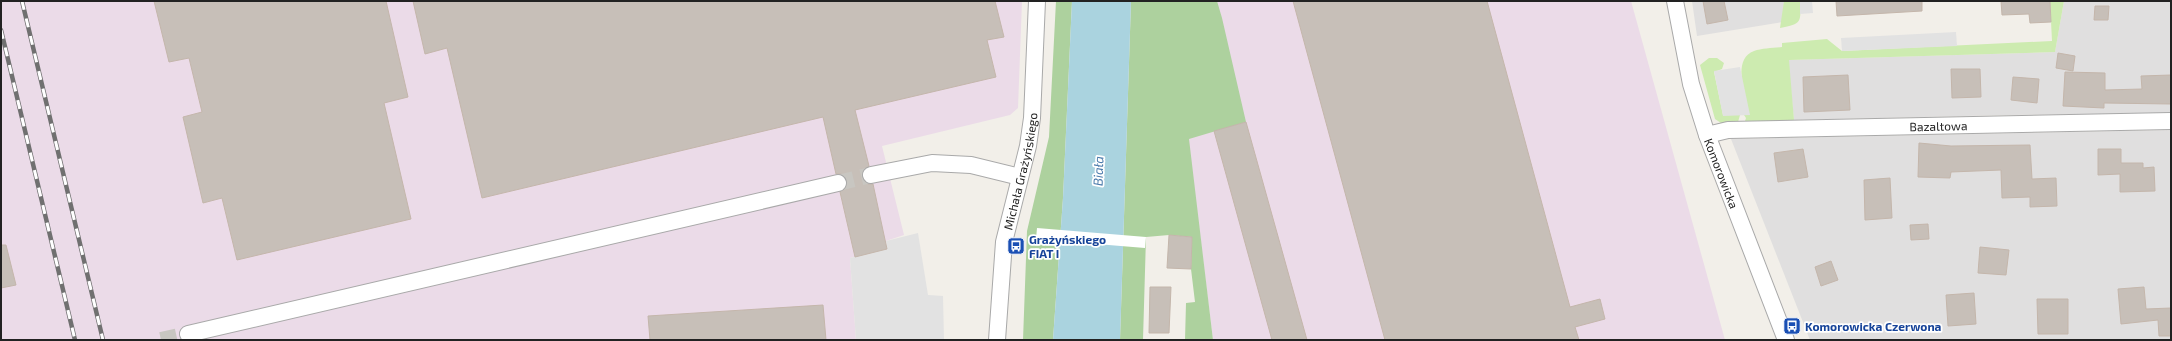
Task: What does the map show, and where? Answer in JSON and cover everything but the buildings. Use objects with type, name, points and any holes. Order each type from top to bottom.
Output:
[{"type":"street","name":"Michała Grażyńskiego","points":[[997,340],[1004,242],[1020,177],[1032,118],[1037,1]]},
{"type":"street","name":"Komorowicka","points":[[1675,1],[1692,84],[1707,135],[1786,340]]},
{"type":"street","name":"Bazaltowa","points":[[1707,135],[1728,130],[2171,121]]},
{"type":"street","points":[[871,175],[932,163],[971,165],[1020,177]]},
{"type":"street","points":[[188,334],[838,182]]},
{"type":"shaded area","points":[[1,1],[1022,1],[1018,108],[1010,115],[882,146],[904,235],[886,241],[887,249],[850,258],[856,340],[1,340]]},
{"type":"shaded area","points":[[1195,1],[1631,1],[1725,340],[1213,340],[1188,138]]},
{"type":"shaded area","points":[[1692,1],[1784,1],[1783,22],[1697,36]]},
{"type":"shaded area","points":[[1800,1],[1812,1],[1813,13],[1800,14]]},
{"type":"shaded area","points":[[2064,1],[2171,1],[2171,114],[2007,115],[1794,120],[1788,60],[2055,52]]},
{"type":"shaded area","points":[[1956,32],[1957,46],[1842,51],[1841,38]]},
{"type":"shaded area","points":[[1740,67],[1750,115],[1723,116],[1714,71]]},
{"type":"shaded area","points":[[2171,130],[2171,340],[1810,340],[1731,139]]},
{"type":"shaded area","points":[[918,233],[928,295],[943,296],[944,340],[856,340],[850,258],[887,249],[886,241]]},
{"type":"green space","points":[[1056,1],[1072,1],[1063,198],[1053,340],[1023,340],[1027,231],[1049,137]]},
{"type":"green space","points":[[1131,1],[1217,1],[1222,18],[1246,122],[1189,139],[1213,340],[1185,340],[1186,303],[1195,302],[1191,269],[1192,237],[1169,235],[1146,237],[1143,340],[1120,340]]},
{"type":"green space","points":[[1784,1],[1800,1],[1800,18],[1799,21],[1793,25],[1780,28]]},
{"type":"green space","points":[[2050,1],[2064,1],[2055,52],[1789,60],[1794,120],[1744,124],[1746,118],[1744,115],[1749,115],[1743,89],[1743,62],[1747,55],[1754,51],[1782,47],[1782,43],[1827,39],[1842,51],[2052,41]]},
{"type":"green space","points":[[1709,58],[1717,58],[1724,63],[1722,69],[1714,72],[1723,115],[1740,115],[1738,122],[1741,124],[1724,125],[1715,119],[1700,65]]},
{"type":"water","name":"Biała","points":[[1072,1],[1131,1],[1120,340],[1053,340],[1063,198]]},
{"type":"pier","points":[[1037,228],[1146,237],[1145,248],[1036,239]]},
{"type":"tunnel","points":[[838,183],[871,175]]},
{"type":"tunnel","points":[[161,340],[188,334]]},
{"type":"railway","points":[[22,1],[103,340]]},
{"type":"railway","points":[[1,30],[75,340]]},
{"type":"place","name":"Grażyńskiego FIAT I","points":[[1016,246]]},
{"type":"place","name":"Komorowicka Czerwona","points":[[1792,326]]}]
